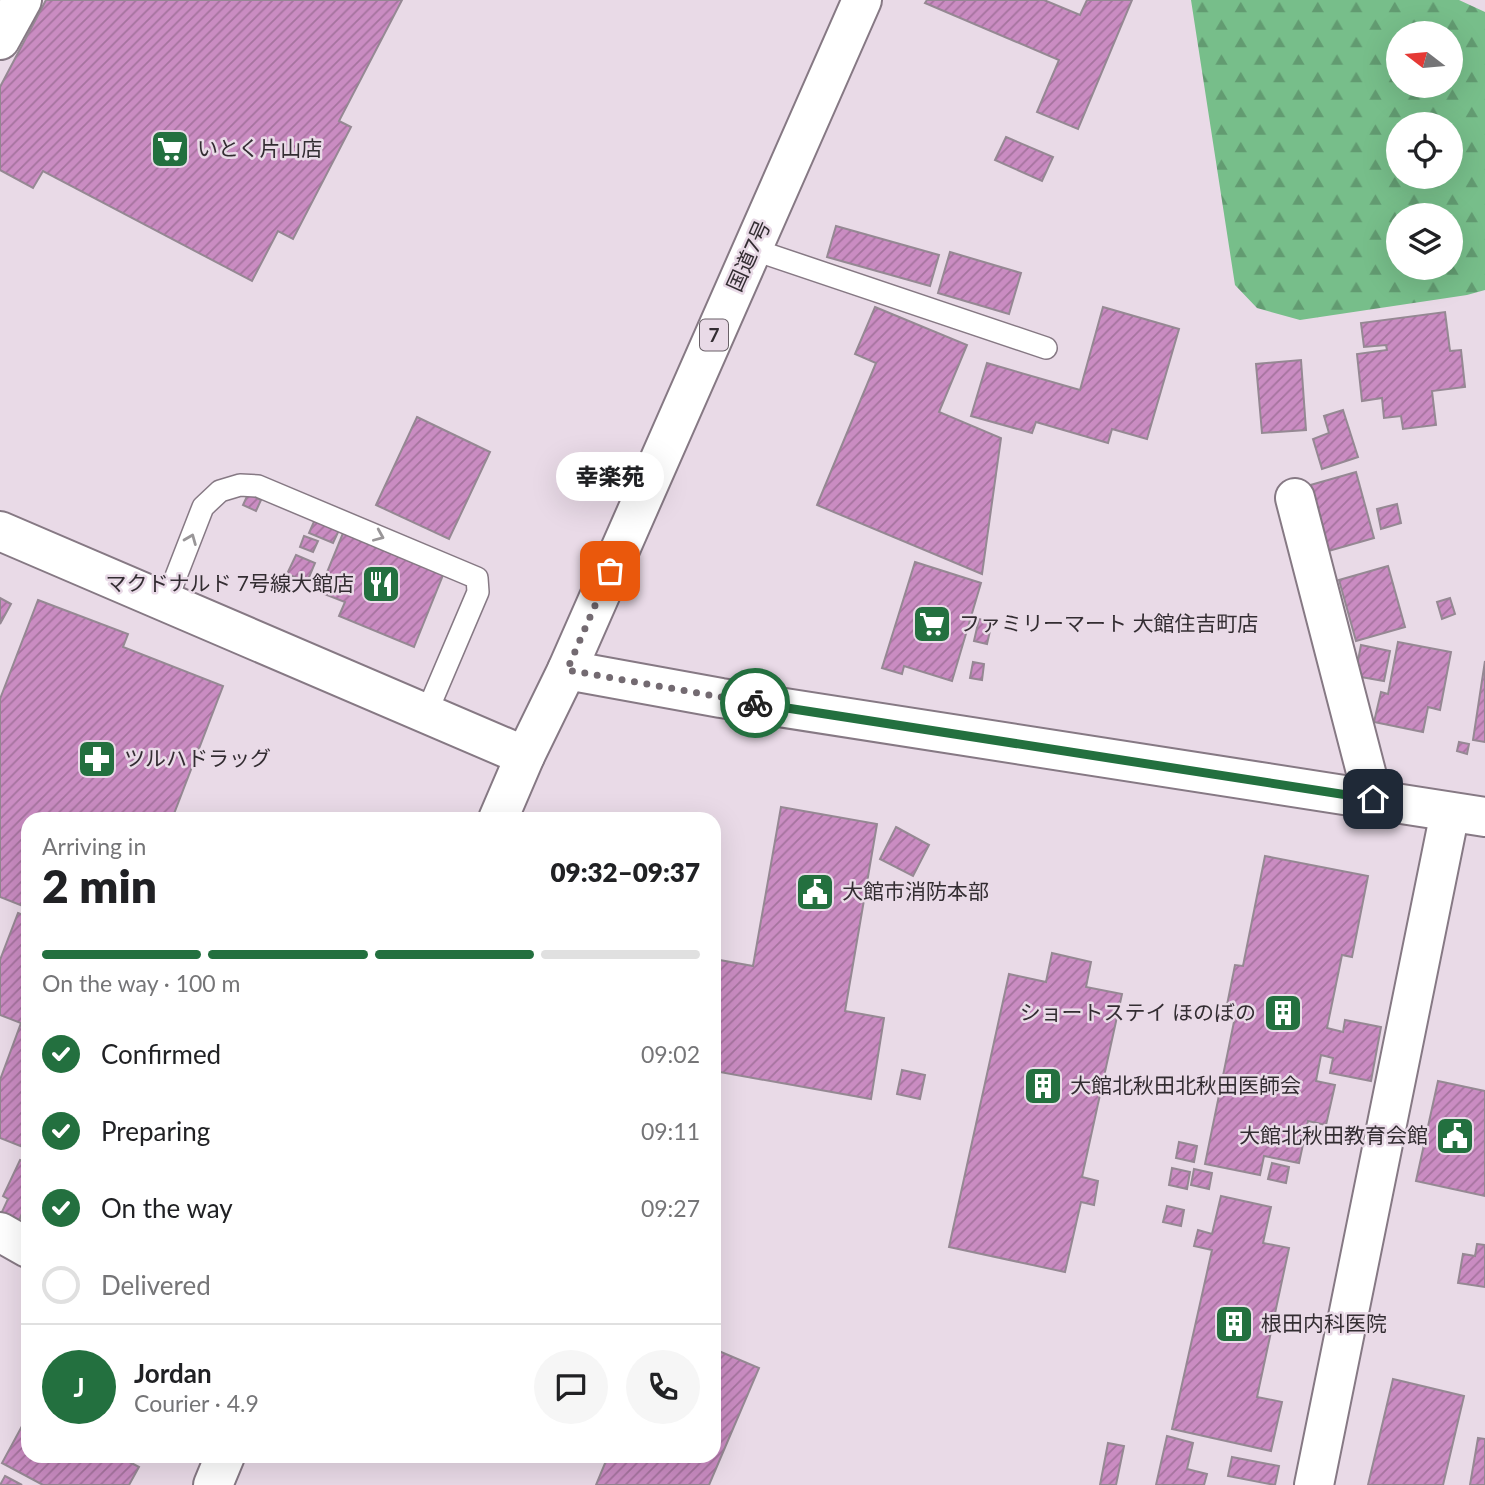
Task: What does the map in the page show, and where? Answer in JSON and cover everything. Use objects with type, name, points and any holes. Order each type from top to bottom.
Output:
[{"type":"main road","points":[[0,40],[22,0]]},
{"type":"main road","name":"国道7号","points":[[501,812],[567,670],[862,0]]},
{"type":"main road","points":[[1295,498],[1373,799]]},
{"type":"main road","points":[[0,531],[525,756]]},
{"type":"main road","points":[[567,670],[734,700],[1468,814],[1314,1485]]},
{"type":"main road","points":[[0,1232],[21,1244]]},
{"type":"main road","points":[[213,1485],[222,1463]]},
{"type":"lane","points":[[752,249],[1046,348]]},
{"type":"lane","points":[[166,602],[203,507],[220,491],[240,485],[258,486],[477,578],[478,592],[426,714]]},
{"type":"green space","points":[[1191,0],[1459,0],[1485,12],[1485,290],[1300,320],[1257,308],[1235,285]]},
{"type":"building","name":"いとく片山店","points":[[46,0],[402,0],[339,121],[351,127],[293,239],[278,231],[252,281],[43,171],[33,188],[0,170],[0,87]]},
{"type":"building","points":[[927,0],[1044,0],[1080,15],[1087,0],[1132,0],[1078,129],[1037,112],[1059,60],[925,3]]},
{"type":"building","points":[[1006,137],[1053,157],[1042,181],[995,160]]},
{"type":"building","points":[[836,226],[939,255],[930,286],[827,257]]},
{"type":"building","points":[[950,252],[1021,273],[1009,314],[938,293]]},
{"type":"building","points":[[875,307],[967,345],[939,412],[1001,438],[982,574],[817,505],[876,363],[855,354]]},
{"type":"building","points":[[1103,307],[1179,329],[1147,439],[1112,429],[1108,443],[1036,422],[1032,433],[971,416],[987,363],[1080,390]]},
{"type":"building","points":[[1445,312],[1450,351],[1461,350],[1465,387],[1432,391],[1436,425],[1403,429],[1401,416],[1384,418],[1382,398],[1362,401],[1357,354],[1387,350],[1386,345],[1364,347],[1361,323]]},
{"type":"building","points":[[1301,360],[1306,430],[1262,433],[1256,364]]},
{"type":"building","points":[[1343,410],[1358,457],[1322,469],[1313,439],[1329,433],[1324,416]]},
{"type":"building","points":[[417,417],[490,452],[449,539],[376,505]]},
{"type":"building","points":[[1356,472],[1374,538],[1325,552],[1307,486]]},
{"type":"building","points":[[248,494],[261,500],[256,511],[243,505]]},
{"type":"building","points":[[1397,504],[1401,523],[1381,529],[1377,509]]},
{"type":"building","points":[[316,517],[340,528],[333,543],[309,533]]},
{"type":"building","name":"マクドナルド 7号線大館店","points":[[343,533],[443,575],[414,647],[339,616],[345,602],[319,592]]},
{"type":"building","points":[[304,536],[318,541],[313,552],[300,547]]},
{"type":"building","points":[[296,555],[315,563],[307,582],[287,574]]},
{"type":"building","name":"ファミリーマート 大館住吉町店","points":[[915,562],[981,583],[952,681],[904,666],[902,674],[882,668]]},
{"type":"building","points":[[1388,566],[1405,627],[1356,641],[1339,580]]},
{"type":"building","points":[[0,598],[11,604],[0,624]]},
{"type":"building","points":[[1450,598],[1455,614],[1442,619],[1437,602]]},
{"type":"building","name":"ツルハドラッグ","points":[[38,600],[128,634],[123,647],[223,686],[175,812],[21,812],[21,905],[0,897],[0,699]]},
{"type":"building","points":[[979,619],[992,622],[987,644],[974,641]]},
{"type":"building","points":[[1398,642],[1451,652],[1440,710],[1428,707],[1423,732],[1374,722],[1381,692],[1388,694]]},
{"type":"building","points":[[1361,645],[1390,651],[1384,681],[1355,676]]},
{"type":"building","points":[[1485,661],[1485,742],[1473,740]]},
{"type":"building","points":[[973,662],[984,664],[982,680],[970,678]]},
{"type":"building","points":[[1459,742],[1469,744],[1467,754],[1457,751]]},
{"type":"building","name":"大館市消防本部","points":[[781,807],[877,824],[845,1011],[884,1018],[871,1099],[721,1072],[721,960],[753,966]]},
{"type":"building","points":[[896,827],[929,845],[913,876],[880,859]]},
{"type":"building","name":"ショートステイ ほのぼの","points":[[1265,856],[1368,876],[1352,957],[1342,955],[1327,1028],[1343,1032],[1345,1020],[1381,1027],[1371,1081],[1330,1073],[1333,1058],[1321,1055],[1316,1081],[1335,1085],[1326,1125],[1308,1121],[1299,1163],[1264,1156],[1260,1175],[1205,1164],[1237,1007],[1227,1005],[1235,965],[1243,966]]},
{"type":"building","points":[[18,913],[21,914],[21,1023],[0,1015],[0,960]]},
{"type":"building","name":"大館北秋田北秋田医師会","points":[[1052,953],[1091,962],[1086,987],[1122,994],[1082,1177],[1098,1181],[1094,1205],[1081,1202],[1065,1272],[949,1247],[1009,974],[1046,982]]},
{"type":"building","points":[[21,1023],[21,1146],[0,1138],[0,1080]]},
{"type":"building","points":[[902,1070],[925,1075],[920,1099],[897,1094]]},
{"type":"building","name":"大館北秋田教育会館","points":[[1438,1081],[1485,1091],[1485,1196],[1416,1181]]},
{"type":"building","points":[[1179,1142],[1197,1146],[1194,1162],[1176,1158]]},
{"type":"building","points":[[20,1160],[21,1216],[17,1225],[0,1216],[8,1199],[3,1196]]},
{"type":"building","points":[[1272,1163],[1289,1167],[1286,1183],[1268,1179]]},
{"type":"building","points":[[1172,1168],[1190,1172],[1187,1189],[1169,1185]]},
{"type":"building","points":[[1194,1169],[1212,1173],[1209,1189],[1191,1185]]},
{"type":"building","name":"根田内科医院","points":[[1221,1196],[1271,1207],[1263,1243],[1289,1248],[1257,1397],[1282,1402],[1271,1451],[1172,1429],[1212,1250],[1194,1246],[1198,1230],[1212,1234]]},
{"type":"building","points":[[1167,1206],[1184,1210],[1181,1226],[1163,1222]]},
{"type":"building","points":[[1477,1244],[1485,1245],[1485,1287],[1458,1283],[1463,1254],[1475,1256]]},
{"type":"building","points":[[721,1352],[759,1368],[721,1457]]},
{"type":"building","points":[[1393,1379],[1464,1396],[1443,1485],[1368,1485]]},
{"type":"building","points":[[21,1428],[21,1463],[131,1463],[139,1467],[129,1485],[43,1485],[2,1463]]},
{"type":"building","points":[[1167,1436],[1193,1443],[1187,1469],[1207,1474],[1204,1485],[1156,1485]]},
{"type":"building","points":[[1478,1438],[1485,1439],[1485,1485],[1470,1485]]},
{"type":"building","points":[[1108,1443],[1124,1446],[1116,1485],[1100,1485]]},
{"type":"building","points":[[1232,1457],[1279,1466],[1275,1485],[1228,1476]]},
{"type":"building","points":[[605,1463],[718,1463],[709,1485],[596,1485]]},
{"type":"building","points":[[5,1476],[22,1485],[0,1485]]},
{"type":"way so far","points":[[610,571],[567,670],[755,703]]},
{"type":"place","name":"いとく片山店","points":[[170,149]]},
{"type":"place","name":"幸楽苑","points":[[610,571]]},
{"type":"place","name":"マクドナルド 7号線大館店","points":[[381,584]]},
{"type":"place","name":"ファミリーマート 大館住吉町店","points":[[932,624]]},
{"type":"place","name":"ツルハドラッグ","points":[[97,759]]},
{"type":"place","name":"大館市消防本部","points":[[815,892]]},
{"type":"place","name":"ショートステイ ほのぼの","points":[[1283,1013]]},
{"type":"place","name":"大館北秋田北秋田医師会","points":[[1043,1086]]},
{"type":"place","name":"大館北秋田教育会館","points":[[1455,1136]]},
{"type":"place","name":"根田内科医院","points":[[1234,1324]]},
{"type":"route","points":[[755,703],[1373,799]]}]
